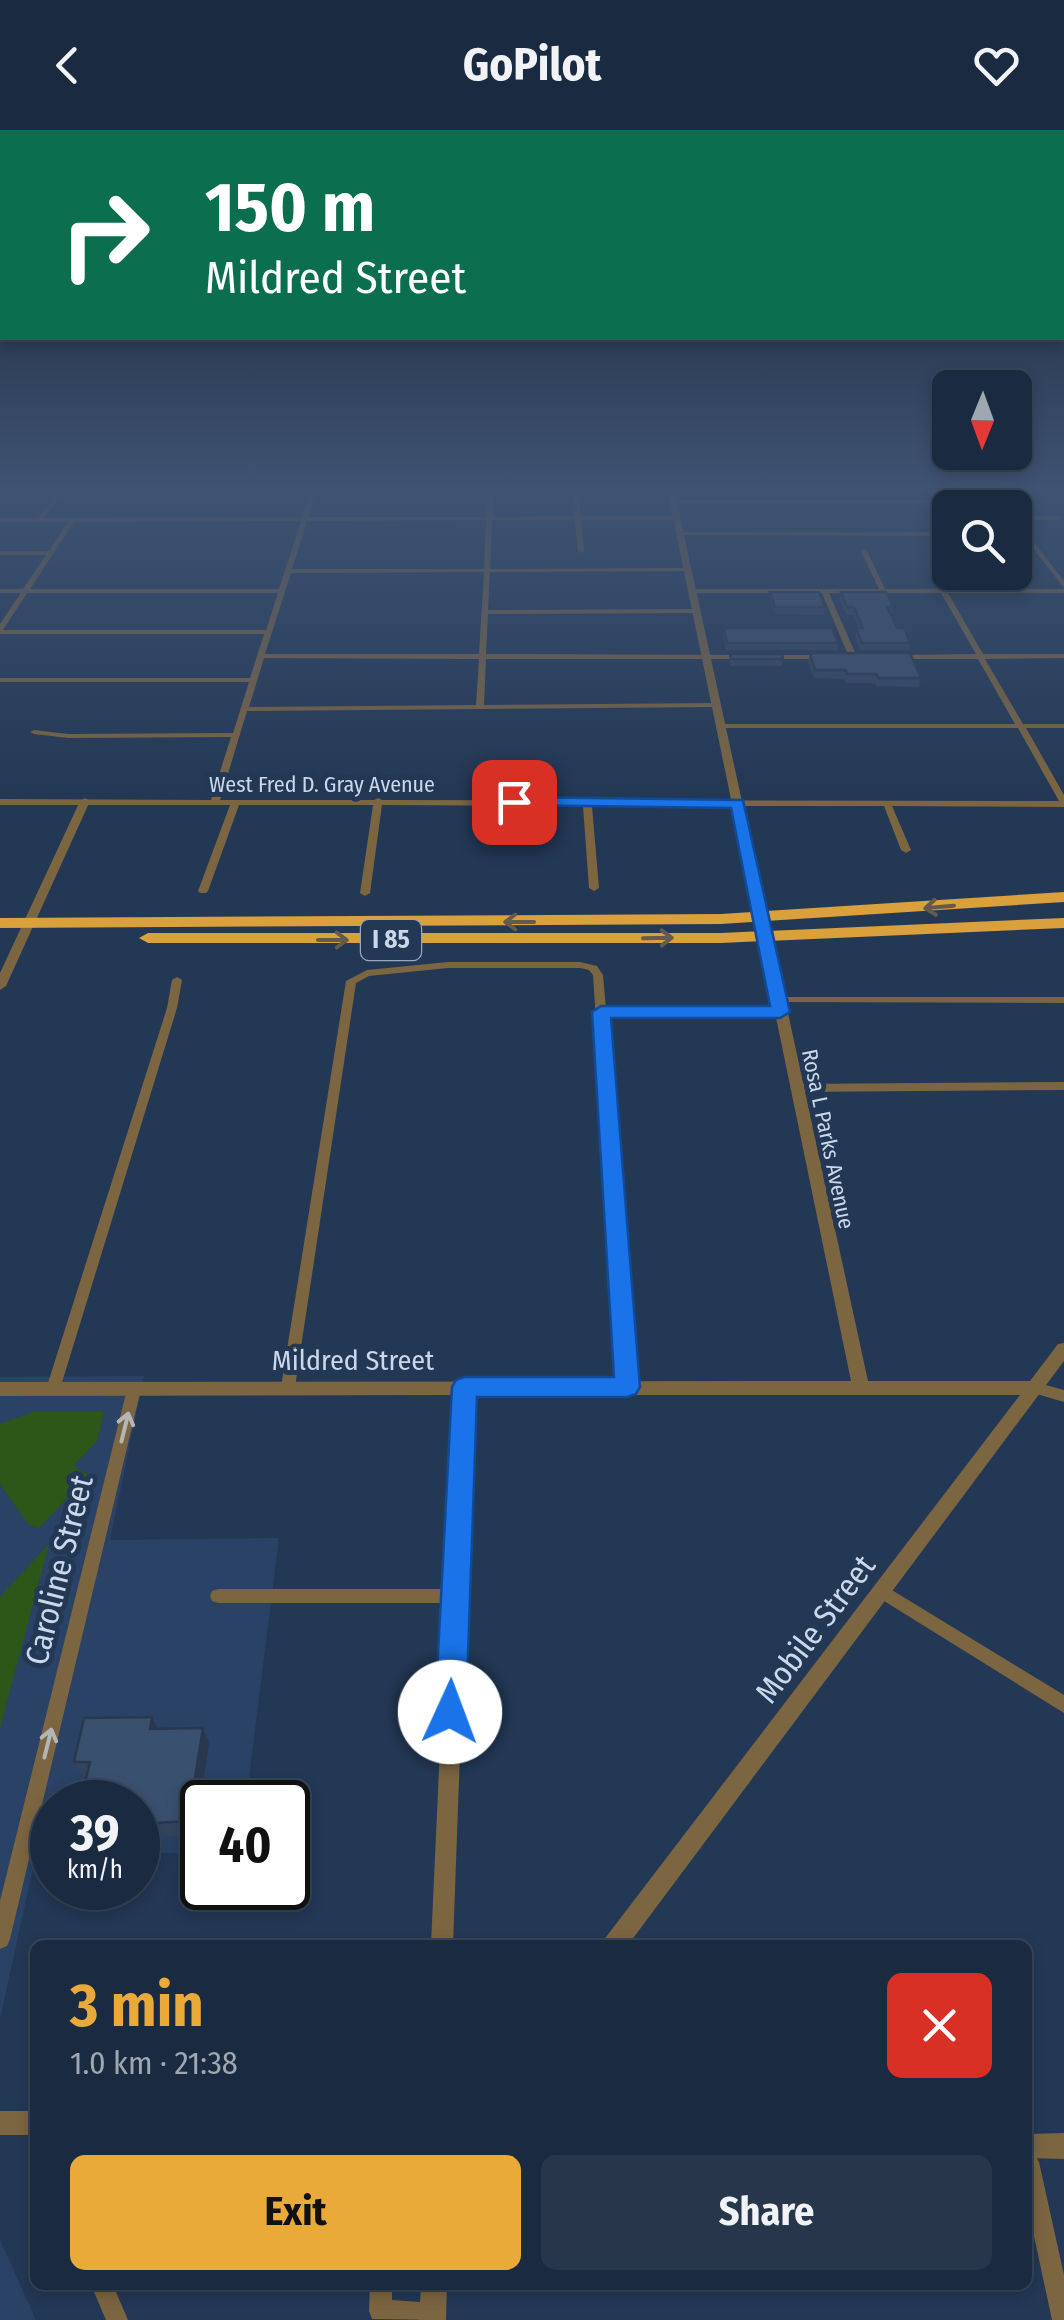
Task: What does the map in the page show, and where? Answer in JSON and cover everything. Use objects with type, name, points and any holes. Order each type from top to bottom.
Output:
[{"type":"highway","name":"I 85","points":[[721,928],[808,914],[1064,894]]},
{"type":"highway","name":"I 85","points":[[0,923],[65,930],[721,928],[814,934],[1064,923]]},
{"type":"highway","points":[[944,929],[1064,932]]},
{"type":"highway","name":"I 85","points":[[0,938],[65,930]]},
{"type":"street","points":[[0,630],[26,591]]},
{"type":"street","points":[[215,801],[281,591]]},
{"type":"street","points":[[480,707],[487,591]]},
{"type":"street","name":"Rosa L Parks Avenue","points":[[693,591],[860,1385]]},
{"type":"street","points":[[825,591],[853,657]]},
{"type":"street","points":[[943,591],[1064,803]]},
{"type":"street","points":[[486,612],[697,611]]},
{"type":"street","points":[[0,630],[268,632]]},
{"type":"street","points":[[260,656],[871,657]]},
{"type":"street","points":[[890,657],[1064,656]]},
{"type":"street","points":[[0,680],[253,680]]},
{"type":"street","points":[[244,709],[717,706]]},
{"type":"street","points":[[722,726],[1064,726]]},
{"type":"street","points":[[34,732],[236,735]]},
{"type":"street","points":[[204,891],[236,801]]},
{"type":"street","name":"West Fred D. Gray Avenue","points":[[0,802],[1064,803]]},
{"type":"street","points":[[1,981],[85,802]]},
{"type":"street","points":[[365,893],[378,802]]},
{"type":"street","points":[[587,802],[594,888]]},
{"type":"street","points":[[887,804],[906,850]]},
{"type":"street","points":[[288,1387],[354,977],[366,972],[448,965],[592,968],[598,975],[627,1387]]},
{"type":"street","points":[[53,1389],[172,1008],[177,980]]},
{"type":"street","points":[[601,1012],[1064,1000]]},
{"type":"street","points":[[796,1088],[1064,1086]]},
{"type":"street","name":"Mobile Street","points":[[618,1940],[1064,1348]]},
{"type":"street","name":"Mildred Street","points":[[0,1389],[860,1385],[1034,1388],[1064,1396]]},
{"type":"street","points":[[442,1940],[464,1387]]},
{"type":"street","name":"Caroline Street","points":[[0,1939],[134,1389]]},
{"type":"street","points":[[882,1591],[1064,1706]]},
{"type":"street","points":[[218,1596],[454,1596]]},
{"type":"street","points":[[0,2122],[30,2122]]},
{"type":"street","points":[[1032,2146],[1064,2146]]},
{"type":"street","points":[[1032,2180],[1064,2320]]},
{"type":"street","points":[[104,2290],[117,2320]]},
{"type":"street","points":[[381,2290],[375,2315],[433,2317],[434,2290]]},
{"type":"shaded area","points":[[144,1376],[110,1540],[279,1538],[249,1780],[180,1780],[180,1853],[160,1853],[160,1780],[30,1780],[30,1882],[0,2019],[0,1377]]},
{"type":"shaded area","points":[[0,2240],[36,2320],[0,2320]]},
{"type":"green space","points":[[33,1412],[104,1412],[97,1441],[73,1466],[89,1475],[38,1529],[27,1523],[0,1484],[0,1424]]},
{"type":"green space","points":[[49,1544],[0,1728],[0,1597]]},
{"type":"building","points":[[770,592],[819,592],[825,607],[775,607]]},
{"type":"building","points":[[841,592],[886,592],[893,607],[887,607],[897,628],[904,628],[910,643],[862,643],[856,628],[863,628],[854,607],[847,607]]},
{"type":"building","points":[[724,628],[832,628],[838,643],[727,643]]},
{"type":"building","points":[[810,653],[910,653],[921,678],[878,678],[877,674],[847,674],[846,670],[815,670]]},
{"type":"building","points":[[730,654],[782,654],[783,659],[731,659]]},
{"type":"building","points":[[152,1717],[150,1729],[203,1728],[195,1780],[180,1780],[180,1821],[160,1823],[160,1780],[86,1780],[90,1762],[74,1762],[84,1718]]},
{"type":"route","points":[[450,1712],[464,1387],[627,1387],[601,1012],[780,1012],[738,804],[514,802]]}]
